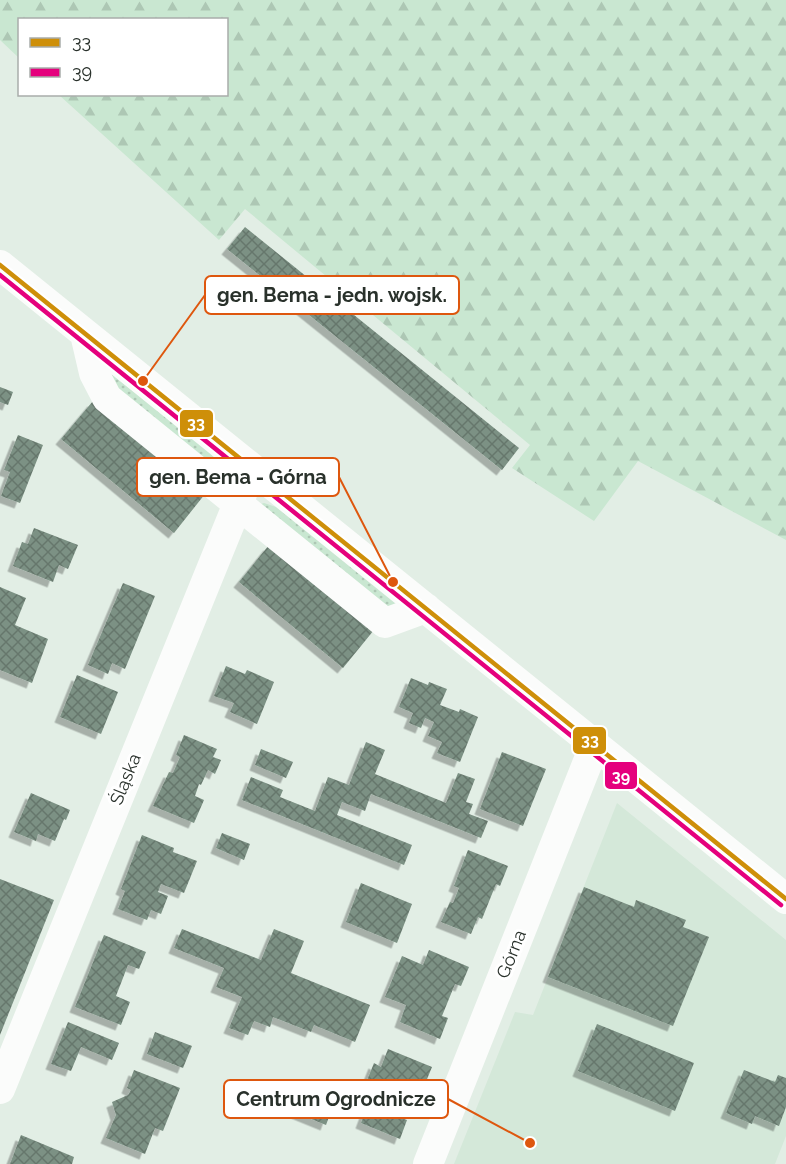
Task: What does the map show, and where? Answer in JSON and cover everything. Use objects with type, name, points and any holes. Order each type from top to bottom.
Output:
[{"type":"street","points":[[0,265],[786,899]]},
{"type":"street","points":[[85,334],[94,373],[106,398],[385,623],[426,608]]},
{"type":"street","name":"Śląska","points":[[0,1089],[252,469]]},
{"type":"street","name":"Górna","points":[[428,1164],[595,744]]},
{"type":"shaded area","points":[[617,803],[786,940],[786,1136],[775,1164],[454,1164],[515,1012],[533,1015]]},
{"type":"green space","points":[[0,0],[786,0],[786,540],[638,461],[594,521],[512,468],[530,445],[245,209],[219,240],[60,96],[228,96],[228,18],[18,18],[18,57],[0,40]]},
{"type":"green space","points":[[101,366],[208,450],[217,462],[220,480],[116,397]]},
{"type":"green space","points":[[264,503],[276,507],[396,604],[384,615],[252,507]]},
{"type":"building","points":[[245,227],[519,448],[502,470],[227,249]]},
{"type":"building","points":[[0,387],[13,392],[8,405],[0,402]]},
{"type":"building","points":[[93,401],[205,494],[174,533],[61,439]]},
{"type":"building","points":[[18,435],[43,445],[20,503],[1,496],[10,472],[4,470]]},
{"type":"building","points":[[34,528],[78,545],[68,569],[59,565],[53,582],[13,566],[22,542],[28,544]]},
{"type":"building","points":[[269,545],[374,630],[343,668],[239,582]]},
{"type":"building","points":[[123,583],[155,596],[125,669],[112,663],[108,674],[88,665]]},
{"type":"building","points":[[0,587],[26,598],[15,625],[48,639],[32,683],[0,670]]},
{"type":"building","points":[[226,666],[245,674],[247,670],[274,682],[257,724],[230,712],[234,703],[214,696]]},
{"type":"building","points":[[77,675],[118,692],[101,734],[60,717]]},
{"type":"building","points":[[411,678],[447,689],[440,705],[459,712],[460,709],[478,717],[460,762],[437,753],[442,742],[428,736],[434,722],[425,718],[421,728],[409,723],[413,713],[399,707]]},
{"type":"building","points":[[184,735],[217,749],[213,757],[221,760],[215,774],[208,770],[201,785],[199,784],[195,796],[204,800],[194,823],[153,806],[169,772],[173,773],[180,757],[176,755]]},
{"type":"building","points":[[366,742],[385,750],[375,774],[446,803],[458,773],[475,779],[466,802],[473,804],[469,814],[488,821],[481,838],[371,794],[365,811],[342,802],[337,815],[412,845],[404,865],[242,800],[251,777],[283,790],[280,797],[315,811],[328,777],[349,785]]},
{"type":"building","points":[[261,749],[293,762],[286,778],[255,765]]},
{"type":"building","points":[[502,752],[546,769],[523,826],[480,809]]},
{"type":"building","points":[[31,793],[70,810],[55,841],[38,834],[36,841],[14,832]]},
{"type":"building","points":[[222,833],[250,844],[244,860],[216,848]]},
{"type":"building","points":[[142,835],[174,848],[173,852],[197,861],[184,893],[161,884],[158,892],[168,896],[161,914],[151,910],[147,920],[118,909],[125,891],[121,889]]},
{"type":"building","points":[[468,850],[508,866],[500,886],[496,884],[482,919],[478,917],[471,934],[441,922],[459,888],[454,886]]},
{"type":"building","points":[[0,879],[54,900],[0,1035]]},
{"type":"building","points":[[361,883],[412,904],[397,943],[346,922]]},
{"type":"building","points":[[584,887],[634,907],[636,900],[686,920],[683,927],[709,937],[673,1026],[548,977]]},
{"type":"building","points":[[182,929],[261,960],[274,929],[304,941],[291,973],[370,1005],[355,1042],[314,1025],[311,1032],[273,1017],[270,1027],[254,1021],[248,1035],[229,1028],[242,997],[216,987],[224,968],[174,948]]},
{"type":"building","points":[[104,935],[146,952],[139,969],[128,965],[116,996],[130,1002],[121,1025],[75,1007]]},
{"type":"building","points":[[429,950],[469,967],[461,986],[455,984],[442,1016],[448,1018],[440,1039],[400,1022],[406,1005],[385,997],[402,956],[423,965]]},
{"type":"building","points":[[68,1022],[119,1043],[112,1060],[81,1047],[71,1071],[51,1064]]},
{"type":"building","points":[[597,1024],[694,1063],[675,1111],[578,1071]]},
{"type":"building","points":[[155,1032],[192,1046],[183,1068],[147,1054]]},
{"type":"building","points":[[388,1049],[432,1067],[423,1089],[414,1085],[401,1118],[407,1120],[400,1139],[361,1123],[367,1107],[360,1104],[368,1084],[366,1083],[374,1063],[381,1067]]},
{"type":"building","points":[[134,1070],[180,1088],[163,1131],[155,1128],[145,1154],[106,1138],[116,1115],[112,1102],[128,1095],[131,1090],[127,1088]]},
{"type":"building","points":[[744,1070],[775,1082],[778,1075],[786,1078],[786,1107],[779,1126],[755,1116],[752,1124],[726,1113]]},
{"type":"building","points":[[264,1079],[333,1106],[326,1125],[257,1097]]},
{"type":"building","points":[[21,1135],[74,1157],[72,1164],[10,1164]]},
{"type":"transit line","name":"33","points":[[0,265],[786,899]]},
{"type":"transit line","name":"39","points":[[0,275],[781,905]]},
{"type":"place","name":"gen. Bema - jedn. wojsk.","points":[[143,381]]},
{"type":"place","name":"gen. Bema - Górna","points":[[393,582]]},
{"type":"place","name":"Centrum Ogrodnicze","points":[[530,1143]]}]
